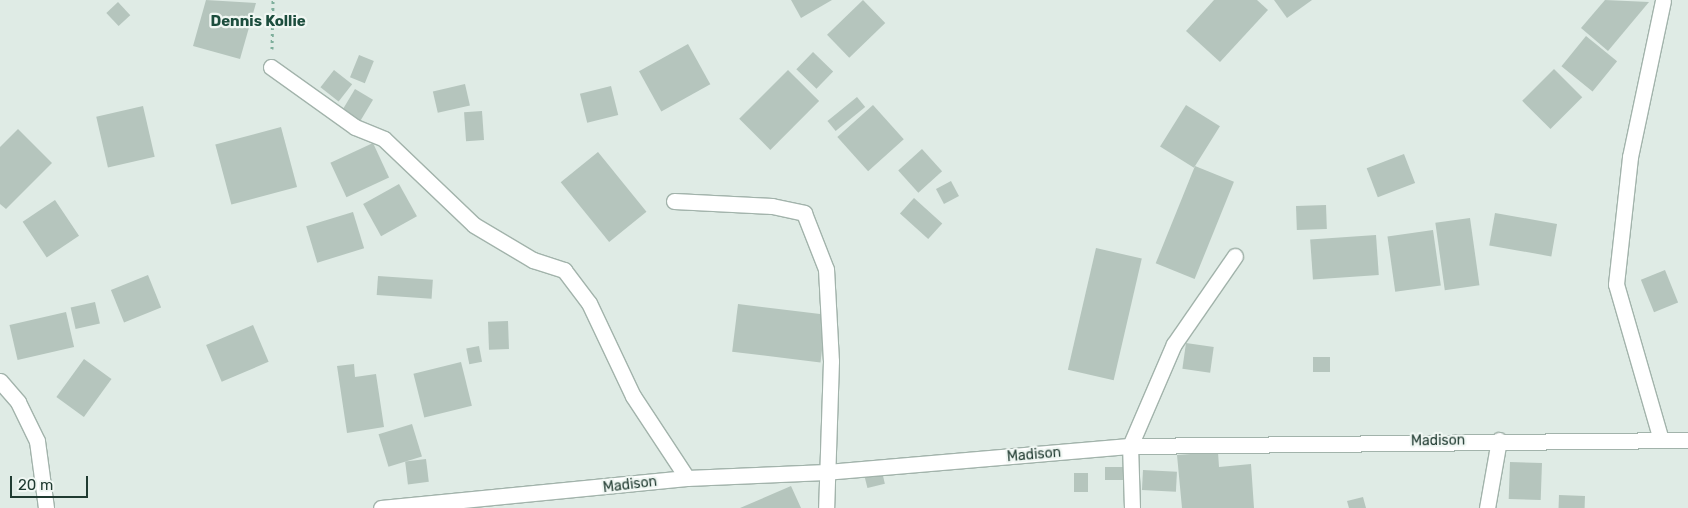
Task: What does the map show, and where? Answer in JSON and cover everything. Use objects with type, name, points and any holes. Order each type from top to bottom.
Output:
[{"type":"street","points":[[1661,440],[1616,284],[1630,158],[1663,0]]},
{"type":"street","points":[[271,67],[355,127],[384,139],[474,225],[533,260],[564,270],[589,303],[633,396],[687,478]]},
{"type":"street","points":[[674,201],[772,206],[804,213],[826,269],[831,361],[826,508]]},
{"type":"street","points":[[1132,508],[1130,446],[1174,344],[1235,256]]},
{"type":"street","points":[[0,381],[18,402],[37,441],[46,508]]},
{"type":"street","points":[[1487,508],[1499,440]]},
{"type":"street","name":"Madison","points":[[381,508],[687,478],[826,472],[1130,446],[1499,440],[1688,440]]},
{"type":"path","points":[[271,67],[273,0]]},
{"type":"building","points":[[206,0],[256,3],[240,59],[193,46]]},
{"type":"building","points":[[791,0],[832,0],[801,18]]},
{"type":"building","points":[[863,0],[885,23],[849,58],[827,35]]},
{"type":"building","points":[[1214,0],[1257,0],[1268,10],[1220,62],[1186,31]]},
{"type":"building","points":[[1274,0],[1312,0],[1287,18]]},
{"type":"building","points":[[1605,0],[1649,2],[1608,51],[1581,28]]},
{"type":"building","points":[[118,2],[130,15],[119,26],[106,13]]},
{"type":"building","points":[[1586,36],[1617,61],[1593,91],[1561,66]]},
{"type":"building","points":[[688,44],[710,84],[661,111],[639,71]]},
{"type":"building","points":[[813,52],[833,71],[816,89],[796,69]]},
{"type":"building","points":[[359,55],[374,61],[365,83],[350,77]]},
{"type":"building","points":[[1554,69],[1582,97],[1550,129],[1522,101]]},
{"type":"building","points":[[334,70],[352,84],[339,101],[320,87]]},
{"type":"building","points":[[788,70],[819,101],[770,150],[739,119]]},
{"type":"building","points":[[465,84],[470,105],[438,113],[433,91]]},
{"type":"building","points":[[611,86],[618,115],[587,123],[580,94]]},
{"type":"building","points":[[355,89],[373,100],[360,121],[342,110]]},
{"type":"building","points":[[857,97],[865,107],[836,131],[827,121]]},
{"type":"building","points":[[873,105],[904,139],[868,171],[837,137]]},
{"type":"building","points":[[1186,105],[1220,126],[1194,168],[1160,147]]},
{"type":"building","points":[[143,106],[155,157],[108,167],[96,117]]},
{"type":"building","points":[[482,111],[484,140],[466,141],[464,112]]},
{"type":"building","points":[[281,127],[297,187],[231,204],[215,145]]},
{"type":"building","points":[[18,129],[52,163],[6,209],[0,204],[0,147]]},
{"type":"building","points":[[373,143],[389,177],[346,197],[330,163]]},
{"type":"building","points":[[922,149],[942,171],[918,193],[898,170]]},
{"type":"building","points":[[598,152],[646,212],[609,242],[561,182]]},
{"type":"building","points":[[1404,154],[1415,183],[1378,197],[1367,168]]},
{"type":"building","points":[[1195,166],[1234,182],[1195,279],[1156,263]]},
{"type":"building","points":[[951,181],[959,196],[944,204],[936,189]]},
{"type":"building","points":[[399,184],[417,216],[381,236],[363,204]]},
{"type":"building","points":[[914,198],[942,223],[928,239],[900,214]]},
{"type":"building","points":[[55,200],[79,236],[47,257],[23,222]]},
{"type":"building","points":[[1326,205],[1327,229],[1297,230],[1296,206]]},
{"type":"building","points":[[353,212],[364,248],[317,263],[306,226]]},
{"type":"building","points":[[1495,213],[1557,224],[1551,256],[1489,245]]},
{"type":"building","points":[[1470,218],[1479,285],[1445,290],[1435,223]]},
{"type":"building","points":[[1433,230],[1441,285],[1395,292],[1387,236]]},
{"type":"building","points":[[1376,235],[1379,275],[1313,280],[1310,240]]},
{"type":"building","points":[[1096,248],[1142,259],[1114,380],[1068,370]]},
{"type":"building","points":[[1665,270],[1678,302],[1654,312],[1641,280]]},
{"type":"building","points":[[148,275],[161,307],[124,322],[111,290]]},
{"type":"building","points":[[378,276],[433,280],[432,299],[377,295]]},
{"type":"building","points":[[95,302],[100,323],[76,329],[71,308]]},
{"type":"building","points":[[738,304],[826,315],[820,362],[732,352]]},
{"type":"building","points":[[66,312],[74,347],[18,360],[9,325]]},
{"type":"building","points":[[508,321],[509,349],[489,350],[488,322]]},
{"type":"building","points":[[253,325],[269,362],[222,382],[206,345]]},
{"type":"building","points":[[1186,343],[1214,347],[1210,373],[1182,369]]},
{"type":"building","points":[[479,346],[482,362],[469,364],[466,348]]},
{"type":"building","points":[[1313,357],[1330,357],[1330,372],[1313,372]]},
{"type":"building","points":[[84,359],[112,379],[84,417],[56,397]]},
{"type":"building","points":[[461,362],[472,406],[424,418],[413,374]]},
{"type":"building","points":[[354,364],[355,377],[376,374],[384,427],[347,433],[337,366]]},
{"type":"building","points":[[412,424],[422,457],[388,467],[379,434]]},
{"type":"building","points":[[1218,452],[1219,467],[1251,464],[1254,508],[1182,508],[1177,455]]},
{"type":"building","points":[[426,459],[429,482],[408,484],[405,462]]},
{"type":"building","points":[[1510,462],[1542,463],[1541,500],[1509,499]]},
{"type":"building","points":[[1105,467],[1127,467],[1127,480],[1105,480]]},
{"type":"building","points":[[1143,470],[1177,472],[1176,492],[1142,490]]},
{"type":"building","points":[[882,472],[885,484],[867,488],[865,476]]},
{"type":"building","points":[[1074,473],[1088,473],[1088,492],[1074,492]]},
{"type":"building","points":[[791,486],[801,508],[740,508]]},
{"type":"building","points":[[1559,495],[1585,496],[1585,508],[1559,508]]},
{"type":"building","points":[[1363,497],[1366,508],[1349,508],[1347,501]]},
{"type":"district","name":"Dennis Kollie","points":[[258,22]]}]
